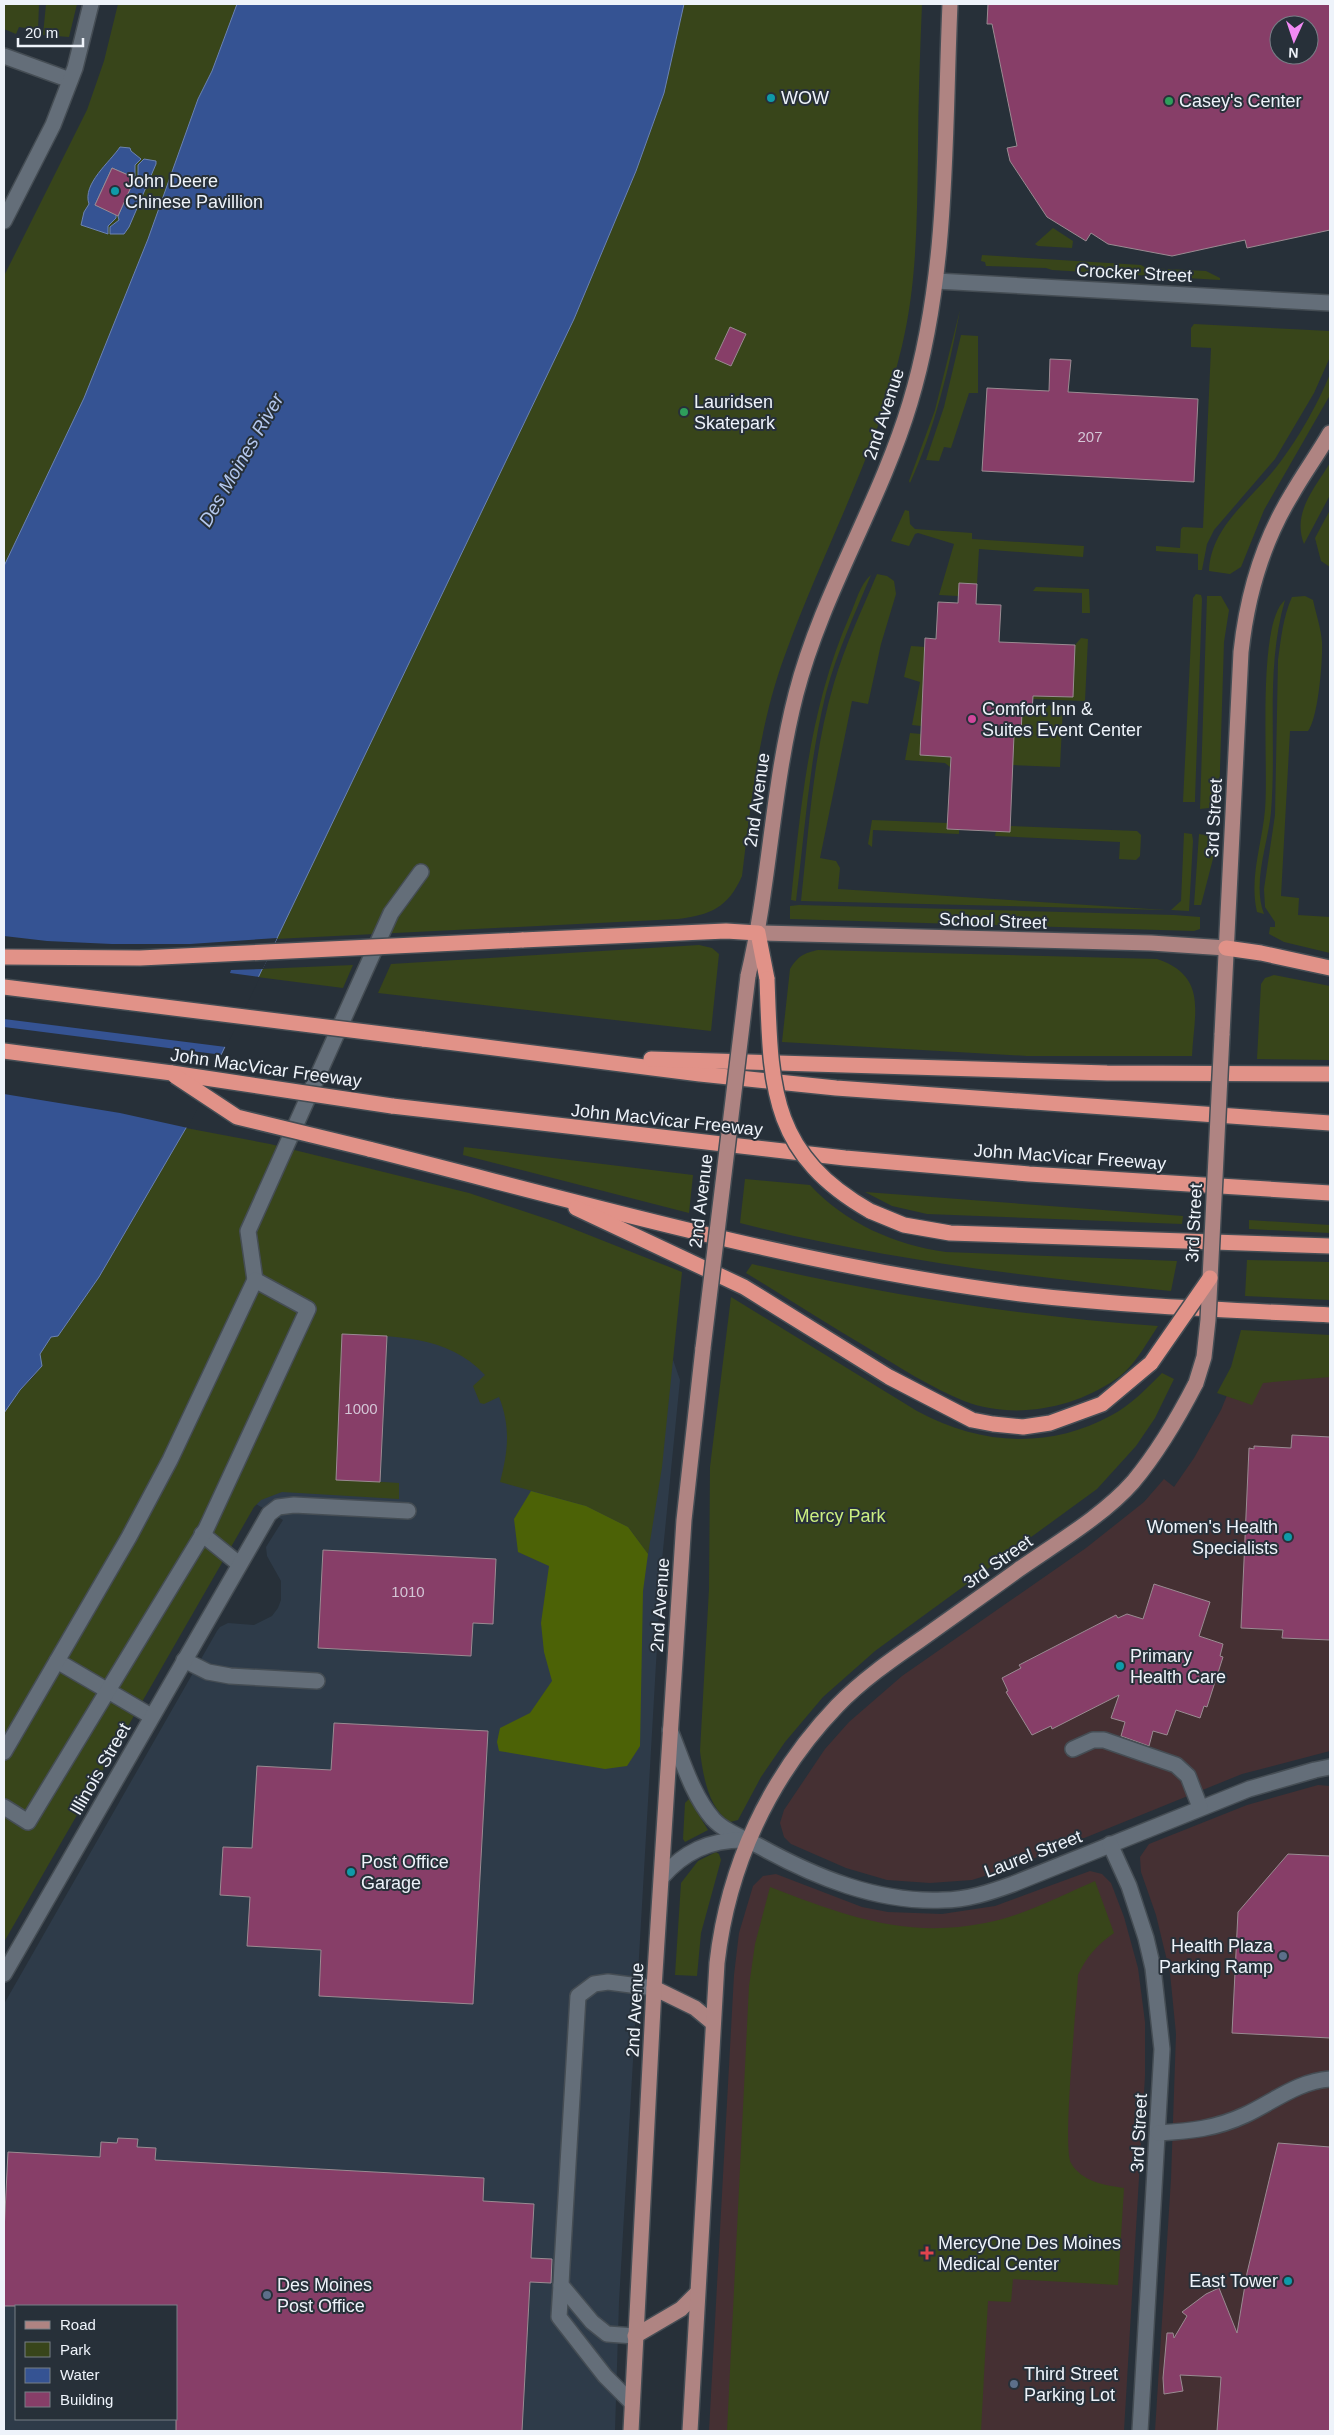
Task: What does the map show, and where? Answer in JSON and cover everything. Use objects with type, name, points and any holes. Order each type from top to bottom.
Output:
[{"type":"highway","points":[[4,957],[140,958],[726,931],[758,933],[767,979],[770,1066],[774,1090],[787,1128],[816,1171],[851,1201],[870,1212],[904,1225],[950,1233],[1330,1246]]},
{"type":"highway","points":[[1226,948],[1261,953],[1330,968]]},
{"type":"highway","points":[[4,987],[552,1056],[836,1088],[1330,1123]]},
{"type":"highway","name":"John MacVicar Freeway","points":[[4,1051],[392,1106],[845,1158],[1028,1174],[1330,1193]]},
{"type":"highway","points":[[552,1056],[1107,1073],[1330,1074]]},
{"type":"highway","points":[[172,1074],[237,1117],[839,1264],[1021,1294],[1099,1301],[1330,1315]]},
{"type":"highway","points":[[548,1194],[744,1287],[889,1377],[972,1420],[993,1424],[1023,1427],[1058,1421],[1102,1404],[1151,1363],[1210,1278]]},
{"type":"main road","name":"2nd Avenue","points":[[631,2431],[654,1988],[684,1520],[748,976],[758,933],[784,741],[797,690],[835,586],[897,443],[920,363],[936,281],[950,4]]},
{"type":"main road","name":"3rd Street","points":[[747,1840],[768,1798],[796,1754],[838,1705],[883,1666],[1098,1513],[1132,1483],[1178,1418],[1196,1383],[1204,1356],[1210,1278],[1241,652],[1248,602],[1262,555],[1279,518],[1330,433]]},
{"type":"main road","name":"School Street","points":[[758,933],[1151,944],[1226,948]]},
{"type":"main road","points":[[690,2431],[713,2023],[720,1932],[728,1896],[747,1840]]},
{"type":"main road","points":[[654,1988],[695,2008],[713,2023]]},
{"type":"main road","points":[[635,2336],[682,2309],[697,2293]]},
{"type":"street","points":[[4,221],[53,125],[70,80],[91,4]]},
{"type":"street","points":[[4,56],[70,80]]},
{"type":"street","name":"Crocker Street","points":[[936,281],[1330,303]]},
{"type":"street","points":[[4,1752],[129,1538],[170,1460],[255,1280],[248,1231],[391,914],[421,872]]},
{"type":"street","points":[[4,1807],[28,1822],[202,1534],[308,1309],[255,1280]]},
{"type":"street","name":"Illinois Street","points":[[4,1974],[269,1514],[278,1507],[294,1505],[408,1511]]},
{"type":"street","points":[[202,1534],[239,1564]]},
{"type":"street","points":[[184,1660],[208,1672],[230,1676],[317,1681]]},
{"type":"street","points":[[57,1661],[107,1692],[151,1716]]},
{"type":"street","name":"Laurel Street","points":[[670,1730],[696,1790],[713,1820],[727,1830],[776,1856],[866,1892],[910,1900],[944,1900],[981,1895],[1013,1884],[1200,1807],[1249,1789],[1330,1767]]},
{"type":"street","points":[[1073,1749],[1093,1740],[1104,1740],[1176,1765],[1188,1776],[1200,1807]]},
{"type":"street","points":[[662,1877],[674,1863],[697,1848],[724,1840],[747,1840]]},
{"type":"street","name":"3rd Street","points":[[1110,1844],[1139,1914],[1153,1968],[1162,2049],[1140,2431]]},
{"type":"street","points":[[632,2402],[605,2376],[559,2317],[578,1996],[594,1984],[608,1982],[654,1988]]},
{"type":"street","points":[[1158,2132],[1200,2131],[1245,2115],[1279,2095],[1317,2080],[1330,2079]]},
{"type":"street","points":[[561,2285],[592,2322],[606,2334],[635,2336]]},
{"type":"shaded area","points":[[376,1238],[672,1357],[680,1380],[662,1560],[619,2302],[615,2431],[4,2431],[4,2004],[217,1631],[228,1623],[254,1625],[272,1616],[278,1608],[281,1600],[281,1581],[267,1556],[266,1547],[283,1520],[229,1488]]},
{"type":"shaded area","points":[[1330,1361],[1330,1751],[1242,1774],[1013,1867],[972,1880],[930,1883],[887,1880],[846,1868],[791,1844],[784,1837],[780,1823],[784,1810],[825,1749],[849,1722],[902,1676],[1086,1548],[1144,1502],[1164,1479],[1174,1487],[1194,1458],[1221,1410],[1232,1383]]},
{"type":"shaded area","name":"MercyOne Des Moines Medical Center","points":[[1318,1785],[1330,1786],[1330,2431],[1155,2431],[1171,2179],[1176,2034],[1170,1973],[1156,1915],[1141,1872],[1140,1857],[1149,1844],[1247,1805]]},
{"type":"shaded area","name":"MercyOne Des Moines Medical Center","points":[[1090,1871],[1102,1874],[1111,1883],[1124,1917],[1138,1968],[1145,2022],[1145,2076],[1124,2431],[709,2431],[734,1975],[739,1933],[753,1886],[763,1876],[776,1874],[862,1907],[888,1912],[942,1914],[995,1906]]},
{"type":"green space","points":[[4,4],[39,4],[38,30],[19,27],[16,34],[4,29]]},
{"type":"green space","points":[[46,4],[77,4],[69,37],[43,35]]},
{"type":"green space","points":[[118,4],[237,4],[212,71],[198,99],[148,239],[84,398],[4,566],[4,276],[87,110],[104,61]]},
{"type":"green space","points":[[684,4],[922,4],[916,226],[911,298],[907,322],[891,386],[864,464],[800,617],[776,682],[757,764],[742,876],[731,896],[717,908],[700,915],[678,919],[275,939],[574,319],[636,171],[664,93]]},
{"type":"green space","points":[[1053,228],[1073,241],[1072,248],[1038,246],[1035,244]]},
{"type":"green space","points":[[982,255],[1206,271],[1220,278],[1220,280],[1052,270],[1046,268],[986,266],[985,262],[981,261]]},
{"type":"green space","points":[[960,310],[934,420],[910,483],[909,481],[935,410]]},
{"type":"green space","points":[[1194,324],[1330,331],[1330,357],[1314,393],[1275,459],[1214,530],[1207,544],[1202,570],[1198,570],[1198,554],[1156,551],[1156,546],[1180,548],[1181,529],[1183,527],[1203,528],[1211,348],[1191,347],[1191,328]]},
{"type":"green space","points":[[961,335],[978,336],[978,393],[969,393],[951,448],[944,447],[939,461],[926,460],[944,407]]},
{"type":"green space","points":[[1330,374],[1330,395],[1264,510],[1241,567],[1230,574],[1209,571],[1217,539],[1236,512],[1271,474],[1288,451],[1314,408]]},
{"type":"green space","points":[[1330,463],[1330,495],[1304,544],[1301,522],[1306,502]]},
{"type":"green space","points":[[905,510],[909,511],[910,524],[915,529],[972,533],[972,539],[1084,546],[1083,557],[979,549],[977,584],[959,583],[958,596],[939,595],[954,544],[918,533],[915,534],[909,546],[891,541]]},
{"type":"green space","points":[[1330,510],[1330,567],[1321,561],[1315,538]]},
{"type":"green space","points":[[877,574],[887,576],[894,581],[896,594],[881,644],[868,704],[852,701],[820,858],[836,861],[840,868],[838,889],[1166,910],[801,901],[816,764],[827,710],[843,655]]},
{"type":"green space","points":[[871,575],[841,648],[826,693],[811,770],[796,901],[791,900],[799,827],[816,719],[836,649],[864,583]]},
{"type":"green space","points":[[1036,587],[1089,589],[1090,613],[1082,613],[1082,593],[1033,591]]},
{"type":"green space","points":[[1196,594],[1201,595],[1202,599],[1195,802],[1183,802],[1193,598]]},
{"type":"green space","points":[[1207,596],[1221,596],[1229,610],[1224,642],[1219,801],[1217,807],[1200,809]]},
{"type":"green space","points":[[1305,596],[1313,600],[1321,632],[1321,675],[1312,724],[1308,731],[1290,731],[1281,896],[1299,898],[1298,915],[1330,917],[1330,953],[1284,942],[1269,934],[1270,927],[1275,927],[1275,922],[1265,907],[1264,889],[1275,815],[1278,660],[1281,636],[1292,597]]},
{"type":"green space","points":[[1285,600],[1275,652],[1273,679],[1273,785],[1271,812],[1260,877],[1261,902],[1264,914],[1257,912],[1254,886],[1265,810],[1267,666],[1270,637],[1276,614]]},
{"type":"green space","points":[[1081,638],[1088,639],[1085,701],[1033,699],[1033,696],[1072,697],[1075,645]]},
{"type":"green space","points":[[911,646],[925,647],[921,726],[912,725],[920,682],[904,677]]},
{"type":"green space","points":[[1032,705],[1063,706],[1060,767],[1013,765],[1014,735],[1021,735],[1022,712],[1032,712]]},
{"type":"green space","points":[[910,733],[921,734],[920,755],[951,757],[950,767],[945,763],[905,760]]},
{"type":"green space","points":[[872,820],[947,823],[947,829],[959,830],[959,834],[873,830],[872,847],[868,844]]},
{"type":"green space","points":[[1010,826],[1137,831],[1141,835],[1140,856],[1136,860],[1119,859],[1120,842],[995,836],[996,831],[1010,832]]},
{"type":"green space","points":[[1184,833],[1192,834],[1193,841],[1189,911],[1171,910],[1181,901]]},
{"type":"green space","points":[[1199,834],[1212,836],[1216,847],[1201,905],[1194,905]]},
{"type":"green space","points":[[790,906],[1174,915],[1200,917],[1200,929],[1194,931],[790,919]]},
{"type":"green space","points":[[699,945],[712,948],[719,954],[711,1031],[378,993],[391,964]]},
{"type":"green space","points":[[818,950],[1157,959],[1173,966],[1184,975],[1191,986],[1195,1011],[1192,1056],[1027,1056],[782,1042],[790,969],[802,956]]},
{"type":"green space","points":[[353,965],[343,988],[257,977],[260,969]]},
{"type":"green space","points":[[1274,975],[1330,986],[1330,1060],[1257,1059],[1261,984],[1265,978]]},
{"type":"green space","points":[[186,1128],[270,1144],[469,1193],[556,1222],[682,1272],[662,1467],[648,1554],[628,1527],[586,1506],[500,1482],[507,1440],[503,1408],[499,1397],[484,1404],[480,1403],[473,1386],[485,1375],[470,1362],[454,1352],[419,1340],[343,1334],[336,1479],[399,1483],[399,1499],[282,1492],[261,1500],[254,1507],[4,1942],[4,1413],[20,1390],[35,1375],[39,1354],[51,1337],[58,1336],[99,1277]]},
{"type":"green space","points":[[464,1147],[693,1175],[689,1213],[463,1155]]},
{"type":"green space","points":[[745,1179],[810,1185],[839,1211],[855,1221],[890,1238],[927,1249],[946,1252],[1177,1261],[1171,1291],[1062,1280],[901,1257],[793,1236],[740,1223]]},
{"type":"green space","points":[[865,1192],[1183,1216],[1182,1224],[927,1214],[892,1206]]},
{"type":"green space","points":[[1249,1220],[1330,1225],[1330,1233],[1249,1229]]},
{"type":"green space","points":[[1247,1260],[1330,1262],[1330,1300],[1245,1296]]},
{"type":"green space","points":[[752,1264],[903,1295],[954,1303],[1107,1322],[1158,1326],[1128,1368],[1116,1379],[1099,1389],[1081,1398],[1062,1404],[1022,1410],[1002,1410],[964,1401],[915,1376],[746,1273]]},
{"type":"green space","name":"Mercy Park","points":[[731,1297],[917,1411],[965,1431],[990,1436],[1014,1439],[1039,1438],[1063,1434],[1088,1426],[1119,1411],[1162,1373],[1174,1379],[1155,1418],[1136,1446],[1097,1489],[875,1651],[823,1697],[785,1742],[761,1777],[738,1820],[730,1822],[716,1808],[712,1800],[705,1780],[700,1751],[709,1589],[710,1467]]},
{"type":"green space","points":[[1241,1330],[1330,1335],[1330,1377],[1263,1383],[1252,1405],[1217,1393],[1231,1367]]},
{"type":"green space","points":[[531,1491],[586,1506],[628,1527],[648,1554],[643,1591],[640,1746],[627,1766],[605,1769],[499,1751],[497,1742],[500,1728],[530,1713],[552,1681],[544,1652],[541,1623],[549,1566],[518,1552],[514,1519]]},
{"type":"green space","points":[[689,1799],[708,1830],[685,1842],[683,1839],[685,1803]]},
{"type":"green space","points":[[716,1852],[721,1860],[701,1933],[697,1976],[675,1975],[681,1883],[698,1861]]},
{"type":"green space","name":"MercyOne Des Moines Medical Center","points":[[1095,1881],[1114,1933],[1093,1951],[1078,1975],[1069,2104],[1069,2152],[1071,2163],[1087,2178],[1101,2184],[1124,2188],[1118,2285],[1013,2279],[1011,2302],[988,2301],[981,2431],[727,2431],[749,1986],[755,1944],[770,1887],[823,1907],[875,1922],[928,1928],[956,1927],[999,1920],[1041,1905]]},
{"type":"water","name":"Des Moines River","points":[[237,4],[684,4],[664,93],[636,171],[574,319],[186,1128],[99,1277],[58,1336],[51,1337],[40,1354],[42,1366],[20,1390],[4,1413],[4,566],[84,398],[148,239],[198,99],[212,71]]},
{"type":"water","points":[[120,147],[130,148],[141,159],[135,165],[135,176],[133,177],[112,168],[95,205],[116,214],[116,218],[108,226],[108,234],[81,225],[84,212],[89,204],[89,189],[93,181]]},
{"type":"water","points":[[144,159],[156,161],[156,164],[129,227],[124,234],[110,234],[110,227],[119,220],[118,216],[135,178],[138,177],[138,165]]},
{"type":"pier","points":[[4,936],[47,941],[112,944],[190,944],[277,938],[263,969],[231,970],[230,973],[260,977],[226,1047],[4,1019]]},
{"type":"pier","points":[[4,1027],[223,1055],[188,1128],[120,1113],[4,1094]]},
{"type":"building","name":"Casey's Center","points":[[988,4],[1330,4],[1330,230],[1247,248],[1245,240],[1172,256],[1108,244],[1091,233],[1086,241],[1047,217],[1010,161],[1007,148],[1017,146],[992,24],[987,24]]},
{"type":"building","name":"John Deere Chinese Pavillion","points":[[112,168],[135,178],[118,216],[95,205]]},
{"type":"building","points":[[730,327],[746,334],[731,366],[715,359]]},
{"type":"building","points":[[1050,359],[1071,360],[1068,392],[1198,399],[1194,482],[982,471],[987,388],[1049,391]]},
{"type":"building","name":"Comfort Inn & Suites Event Center","points":[[959,583],[977,584],[976,604],[1001,605],[999,642],[1075,645],[1073,697],[1033,696],[1032,712],[1022,712],[1021,735],[1014,735],[1010,832],[947,829],[951,757],[920,755],[925,638],[936,639],[938,602],[958,603]]},
{"type":"building","points":[[342,1334],[387,1336],[380,1482],[336,1480]]},
{"type":"building","name":"Women's Health Specialists","points":[[1292,1435],[1330,1437],[1330,1640],[1282,1638],[1283,1630],[1241,1628],[1249,1448],[1254,1449],[1254,1446],[1291,1448]]},
{"type":"building","points":[[323,1550],[496,1559],[493,1624],[473,1623],[471,1656],[318,1648]]},
{"type":"building","name":"Primary Health Care","points":[[1154,1584],[1210,1602],[1199,1636],[1223,1644],[1220,1656],[1223,1657],[1207,1707],[1204,1706],[1200,1718],[1176,1710],[1167,1735],[1153,1731],[1149,1746],[1121,1736],[1125,1722],[1111,1718],[1119,1695],[1052,1729],[1051,1726],[1032,1735],[1006,1692],[1008,1691],[1002,1678],[1021,1668],[1019,1665],[1116,1615],[1118,1618],[1127,1614],[1143,1619]]},
{"type":"building","name":"Post Office Garage","points":[[334,1723],[488,1731],[473,2004],[319,1996],[321,1950],[247,1946],[250,1897],[220,1895],[223,1847],[252,1848],[257,1766],[331,1770]]},
{"type":"building","name":"Health Plaza Parking Ramp","points":[[1288,1854],[1330,1856],[1330,2038],[1232,2033],[1238,1912]]},
{"type":"building","name":"Des Moines Post Office","points":[[118,2138],[138,2139],[137,2147],[156,2148],[155,2160],[484,2178],[483,2201],[534,2204],[531,2258],[552,2259],[551,2283],[530,2282],[522,2431],[176,2431],[176,2420],[178,2420],[178,2305],[4,2306],[4,2232],[8,2152],[100,2157],[101,2142],[117,2143]]},
{"type":"building","name":"East Tower","points":[[1278,2143],[1330,2147],[1330,2431],[1217,2431],[1221,2377],[1180,2375],[1183,2391],[1164,2394],[1163,2378],[1167,2333],[1173,2333],[1174,2338],[1187,2316],[1182,2312],[1206,2294],[1219,2288],[1237,2333],[1247,2273]]},
{"type":"place","name":"WOW","points":[[771,98]]},
{"type":"place","name":"Casey's Center","points":[[1169,101]]},
{"type":"place","name":"John Deere Chinese Pavillion","points":[[115,191]]},
{"type":"place","name":"Lauridsen Skatepark","points":[[684,412]]},
{"type":"place","name":"Comfort Inn & Suites Event Center","points":[[972,719]]},
{"type":"place","name":"Women's Health Specialists","points":[[1288,1537]]},
{"type":"place","name":"Primary Health Care","points":[[1120,1666]]},
{"type":"place","name":"Post Office Garage","points":[[351,1872]]},
{"type":"place","name":"Health Plaza Parking Ramp","points":[[1283,1956]]},
{"type":"place","name":"MercyOne Des Moines Medical Center","points":[[927,2253]]},
{"type":"place","name":"East Tower","points":[[1288,2281]]},
{"type":"place","name":"Des Moines Post Office","points":[[267,2295]]},
{"type":"place","name":"Third Street Parking Lot","points":[[1014,2384]]}]
